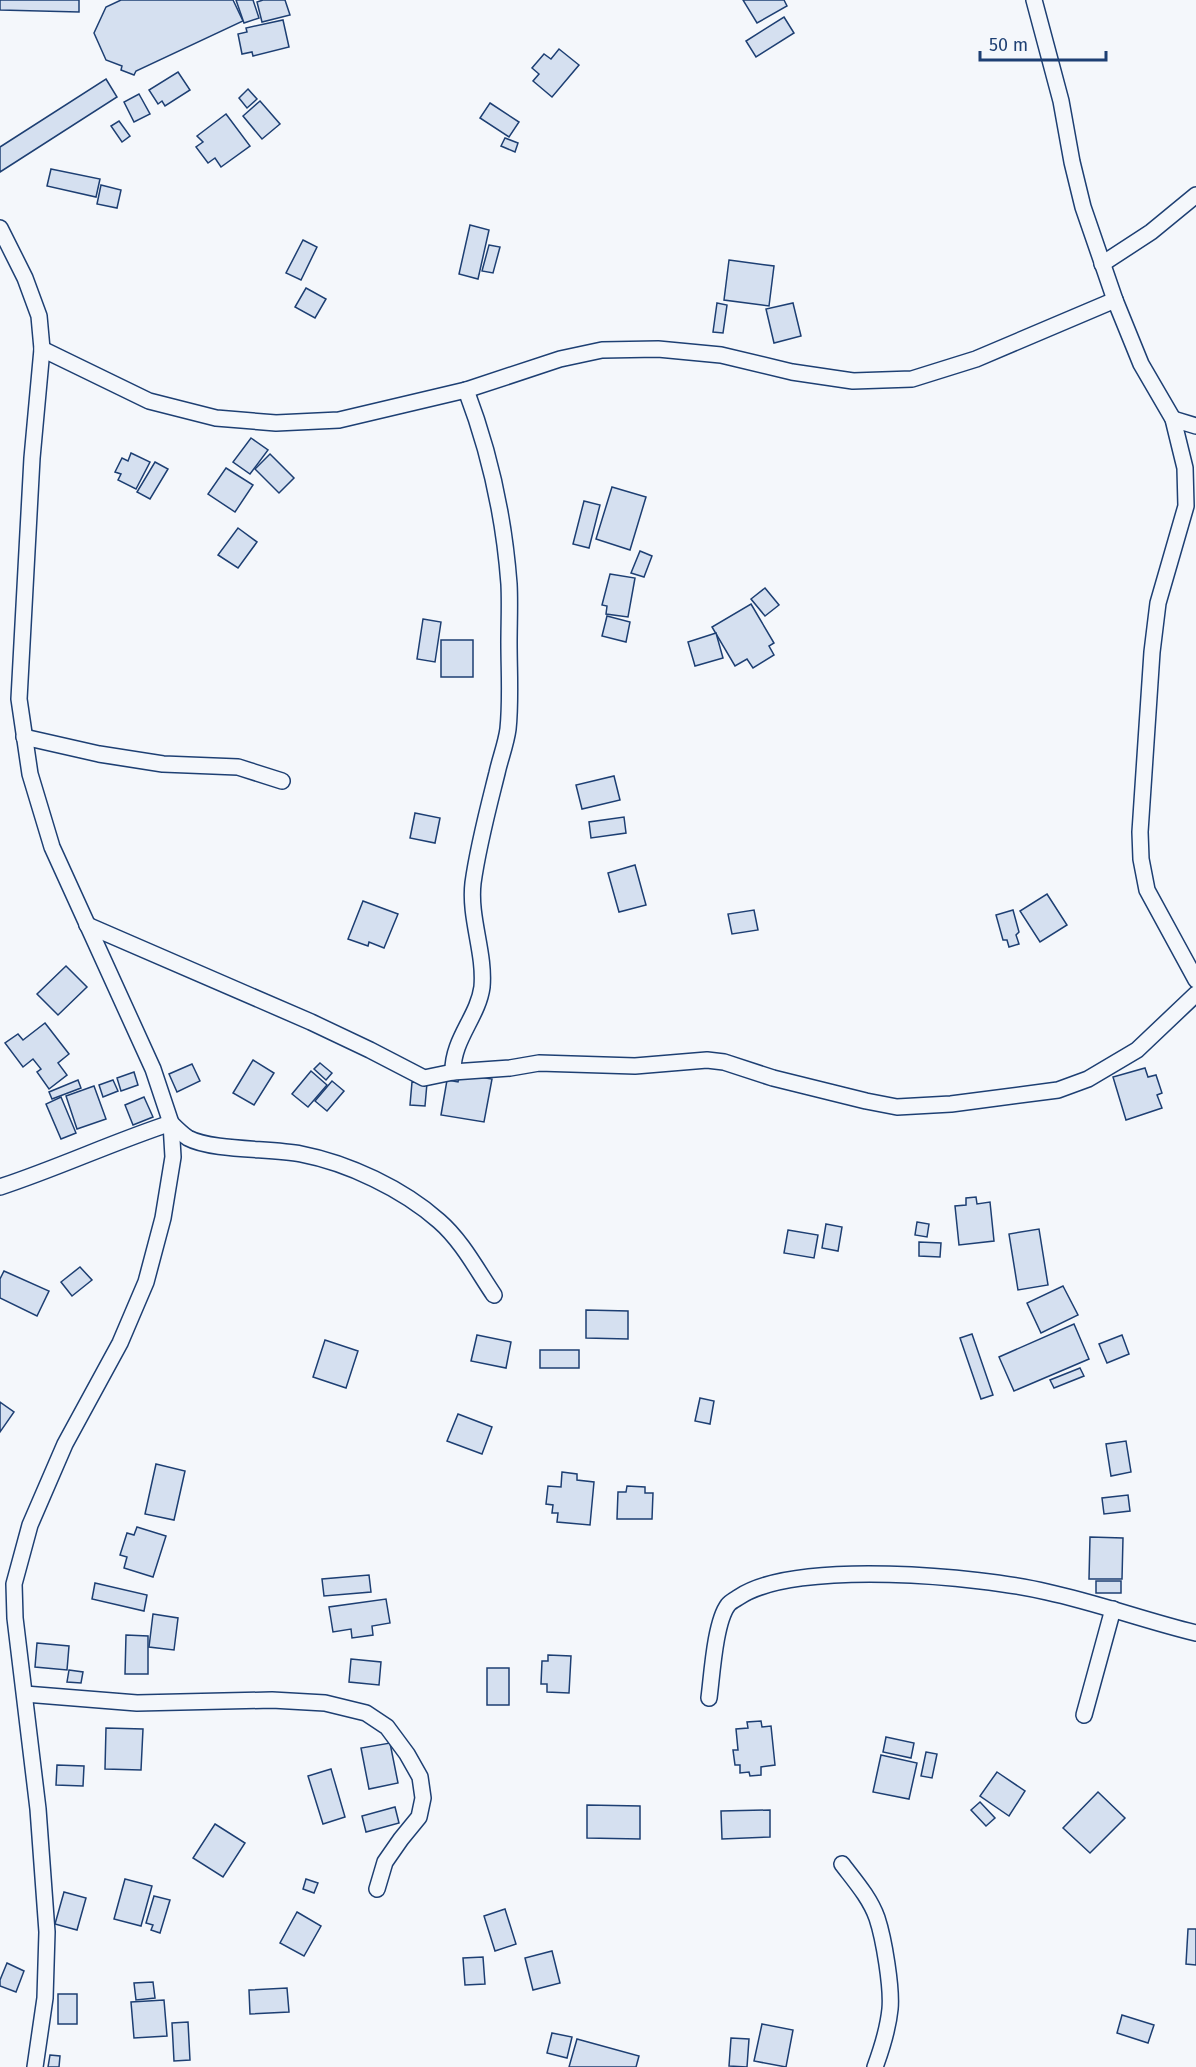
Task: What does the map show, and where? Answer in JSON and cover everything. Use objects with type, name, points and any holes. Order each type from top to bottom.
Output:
[{"type":"street","points":[[1034,0],[1061,101],[1083,207],[1115,300],[1141,364],[1173,419],[1185,468],[1186,506],[1158,603],[1152,652],[1140,832],[1141,859],[1147,890],[1196,980]]},
{"type":"street","points":[[1102,264],[1151,232],[1196,195]]},
{"type":"street","points":[[0,228],[25,278],[39,316],[42,349],[32,458],[19,699],[30,774],[52,847],[153,1069],[171,1123],[172,1157],[163,1218],[146,1282],[120,1343],[65,1444],[7,1583],[15,1618],[25,1694],[38,1809],[47,1932],[45,1998],[35,2067]]},
{"type":"street","points":[[42,349],[149,401],[216,418],[276,423],[339,420],[466,390],[560,359],[602,350],[658,349],[721,355],[792,372],[853,381],[912,379],[976,359],[1115,300]]},
{"type":"street","points":[[453,1072],[456,1051],[475,1010],[482,987],[473,911],[473,886],[479,844],[508,730],[510,683],[509,585],[501,518],[488,452],[466,390]]},
{"type":"street","points":[[1173,419],[1196,426]]},
{"type":"street","points":[[24,737],[99,754],[163,764],[238,768],[282,782]]},
{"type":"street","points":[[87,924],[312,1022],[424,1078],[453,1072],[510,1068],[539,1063],[635,1066],[707,1060],[724,1062],[773,1078],[897,1107],[951,1104],[1058,1090],[1088,1079],[1137,1050],[1196,994]]},
{"type":"street","points":[[0,1187],[43,1173],[124,1139],[171,1123]]},
{"type":"street","points":[[171,1123],[189,1139],[238,1148],[301,1154],[343,1165],[379,1181],[440,1221],[494,1294]]},
{"type":"street","points":[[709,1698],[719,1625],[728,1605],[750,1590],[783,1580],[859,1574],[992,1582],[1046,1592],[1196,1633]]},
{"type":"street","points":[[1084,1715],[1113,1609]]},
{"type":"street","points":[[25,1694],[137,1703],[272,1700],[325,1703],[366,1713],[387,1727],[407,1754],[420,1777],[423,1798],[419,1817],[386,1862],[377,1889]]},
{"type":"street","points":[[842,1864],[863,1891],[877,1918],[886,1958],[890,2008],[884,2040],[875,2067]]},
{"type":"building","points":[[0,0],[79,0],[79,12],[0,10]]},
{"type":"building","points":[[121,0],[233,0],[243,21],[136,71],[134,75],[121,70],[122,66],[106,60],[94,33],[106,7]]},
{"type":"building","points":[[236,0],[253,0],[259,18],[244,23]]},
{"type":"building","points":[[285,0],[290,15],[262,22],[257,2]]},
{"type":"building","points":[[743,0],[784,0],[787,6],[757,23]]},
{"type":"building","points":[[784,17],[794,33],[756,57],[746,41]]},
{"type":"building","points":[[283,20],[289,47],[253,56],[252,52],[242,54],[238,34],[247,32],[246,28]]},
{"type":"building","points":[[559,49],[579,65],[552,97],[533,81],[539,74],[532,68],[544,54],[551,59]]},
{"type":"building","points":[[178,72],[190,90],[165,106],[162,101],[158,104],[149,90]]},
{"type":"building","points":[[106,79],[117,97],[0,172],[0,147]]},
{"type":"building","points":[[248,89],[257,99],[247,108],[239,98]]},
{"type":"building","points":[[139,94],[150,114],[134,122],[124,102]]},
{"type":"building","points":[[260,101],[280,124],[262,139],[243,116]]},
{"type":"building","points":[[490,103],[519,122],[509,137],[480,118]]},
{"type":"building","points":[[226,114],[250,146],[221,167],[215,158],[208,163],[196,147],[203,142],[197,136]]},
{"type":"building","points":[[119,121],[130,136],[122,142],[111,126]]},
{"type":"building","points":[[505,138],[518,143],[515,152],[501,146]]},
{"type":"building","points":[[51,169],[100,179],[96,197],[47,186]]},
{"type":"building","points":[[101,185],[121,190],[117,208],[97,204]]},
{"type":"building","points":[[470,225],[489,230],[478,279],[459,274]]},
{"type":"building","points":[[303,240],[317,247],[301,280],[286,273]]},
{"type":"building","points":[[489,245],[500,247],[493,273],[482,271]]},
{"type":"building","points":[[729,260],[774,266],[769,306],[724,300]]},
{"type":"building","points":[[306,288],[326,299],[315,318],[295,307]]},
{"type":"building","points":[[717,303],[727,305],[723,333],[713,332]]},
{"type":"building","points":[[793,303],[801,336],[774,343],[766,309]]},
{"type":"building","points":[[251,438],[268,450],[250,474],[233,462]]},
{"type":"building","points":[[131,453],[150,462],[136,489],[118,480],[121,474],[115,472],[122,458],[128,461]]},
{"type":"building","points":[[270,454],[294,478],[279,493],[255,469]]},
{"type":"building","points":[[155,462],[168,469],[150,499],[137,492]]},
{"type":"building","points":[[226,468],[253,485],[235,512],[208,494]]},
{"type":"building","points":[[612,487],[646,497],[630,550],[596,539]]},
{"type":"building","points":[[584,501],[600,505],[589,548],[573,544]]},
{"type":"building","points":[[238,528],[257,542],[238,568],[218,555]]},
{"type":"building","points":[[640,551],[652,556],[644,577],[631,573]]},
{"type":"building","points":[[610,574],[635,578],[628,617],[606,614],[607,606],[602,605]]},
{"type":"building","points":[[765,588],[779,605],[765,616],[751,599]]},
{"type":"building","points":[[751,604],[774,643],[769,646],[774,655],[753,668],[747,659],[735,666],[712,627]]},
{"type":"building","points":[[607,616],[630,622],[626,642],[602,636]]},
{"type":"building","points":[[423,619],[441,622],[435,662],[417,659]]},
{"type":"building","points":[[716,633],[723,658],[695,666],[688,642]]},
{"type":"building","points":[[441,640],[473,640],[473,677],[441,677]]},
{"type":"building","points":[[614,776],[620,800],[582,809],[576,785]]},
{"type":"building","points":[[415,813],[440,818],[435,843],[410,838]]},
{"type":"building","points":[[624,817],[626,833],[591,838],[589,822]]},
{"type":"building","points":[[635,865],[646,905],[619,912],[608,873]]},
{"type":"building","points":[[1047,894],[1067,925],[1040,942],[1020,911]]},
{"type":"building","points":[[363,901],[398,914],[384,948],[369,942],[368,946],[348,939]]},
{"type":"building","points":[[754,910],[758,930],[732,934],[728,914]]},
{"type":"building","points":[[1013,910],[1019,932],[1016,935],[1019,944],[1009,947],[1007,940],[1003,940],[996,915]]},
{"type":"building","points":[[66,966],[87,987],[58,1015],[37,994]]},
{"type":"building","points":[[45,1023],[69,1054],[58,1063],[67,1075],[49,1089],[37,1072],[41,1069],[33,1059],[23,1067],[5,1043],[18,1034],[23,1040]]},
{"type":"building","points":[[253,1060],[274,1073],[254,1105],[233,1093]]},
{"type":"building","points":[[320,1063],[332,1073],[326,1080],[314,1069]]},
{"type":"building","points":[[192,1064],[200,1081],[177,1092],[169,1074]]},
{"type":"building","points":[[1145,1068],[1148,1077],[1156,1075],[1162,1093],[1157,1095],[1162,1108],[1126,1120],[1113,1077]]},
{"type":"building","points":[[311,1071],[327,1085],[308,1107],[292,1094]]},
{"type":"building","points":[[134,1072],[138,1085],[121,1091],[117,1078]]},
{"type":"building","points":[[460,1074],[492,1079],[484,1122],[441,1115],[447,1080],[458,1082]]},
{"type":"building","points":[[78,1080],[81,1088],[52,1099],[49,1092]]},
{"type":"building","points":[[113,1080],[118,1091],[103,1097],[99,1085]]},
{"type":"building","points":[[332,1081],[344,1091],[327,1111],[315,1101]]},
{"type":"building","points":[[412,1082],[427,1083],[425,1106],[410,1105]]},
{"type":"building","points":[[94,1086],[106,1119],[77,1129],[66,1096]]},
{"type":"building","points":[[61,1097],[76,1133],[61,1139],[46,1104]]},
{"type":"building","points":[[144,1097],[153,1117],[133,1125],[125,1105]]},
{"type":"building","points":[[976,1197],[977,1204],[990,1202],[994,1241],[959,1245],[955,1206],[966,1205],[966,1198]]},
{"type":"building","points":[[917,1222],[929,1224],[927,1237],[915,1235]]},
{"type":"building","points":[[826,1224],[842,1227],[838,1251],[822,1248]]},
{"type":"building","points":[[1039,1229],[1048,1285],[1018,1290],[1009,1234]]},
{"type":"building","points":[[788,1230],[818,1235],[814,1258],[784,1253]]},
{"type":"building","points":[[919,1242],[941,1243],[940,1257],[919,1256]]},
{"type":"building","points":[[80,1267],[92,1280],[72,1296],[61,1282]]},
{"type":"building","points":[[4,1271],[49,1291],[37,1316],[0,1298],[0,1279]]},
{"type":"building","points":[[1063,1286],[1078,1315],[1041,1333],[1027,1303]]},
{"type":"building","points":[[586,1310],[628,1311],[628,1339],[586,1338]]},
{"type":"building","points":[[1074,1324],[1089,1359],[1014,1391],[999,1357]]},
{"type":"building","points":[[972,1334],[993,1395],[981,1399],[960,1338]]},
{"type":"building","points":[[477,1335],[511,1342],[506,1368],[471,1361]]},
{"type":"building","points":[[1122,1335],[1129,1354],[1107,1363],[1099,1344]]},
{"type":"building","points":[[325,1340],[358,1351],[346,1388],[313,1377]]},
{"type":"building","points":[[540,1350],[579,1350],[579,1368],[540,1368]]},
{"type":"building","points":[[1080,1368],[1084,1376],[1054,1388],[1050,1380]]},
{"type":"building","points":[[700,1398],[714,1401],[710,1424],[695,1421]]},
{"type":"building","points":[[0,1402],[14,1412],[0,1432]]},
{"type":"building","points":[[458,1414],[492,1427],[482,1454],[447,1441]]},
{"type":"building","points":[[1126,1441],[1131,1472],[1111,1476],[1106,1444]]},
{"type":"building","points":[[156,1464],[185,1471],[174,1520],[145,1514]]},
{"type":"building","points":[[562,1472],[577,1474],[577,1480],[594,1482],[590,1525],[557,1522],[558,1513],[552,1513],[553,1505],[546,1504],[548,1486],[561,1487]]},
{"type":"building","points":[[627,1486],[645,1487],[645,1493],[653,1493],[652,1519],[617,1519],[618,1492],[626,1492]]},
{"type":"building","points":[[1128,1495],[1130,1511],[1104,1514],[1102,1498]]},
{"type":"building","points":[[137,1527],[166,1536],[153,1577],[124,1568],[127,1557],[120,1555],[127,1533],[134,1535]]},
{"type":"building","points":[[1090,1537],[1123,1538],[1122,1579],[1089,1579]]},
{"type":"building","points":[[369,1575],[371,1592],[324,1596],[322,1579]]},
{"type":"building","points":[[1096,1581],[1121,1581],[1121,1593],[1096,1593]]},
{"type":"building","points":[[95,1583],[147,1595],[144,1611],[92,1599]]},
{"type":"building","points":[[386,1599],[390,1623],[372,1626],[373,1635],[352,1638],[351,1629],[333,1632],[329,1607]]},
{"type":"building","points":[[153,1614],[178,1618],[174,1650],[149,1647]]},
{"type":"building","points":[[126,1635],[148,1636],[148,1674],[125,1674]]},
{"type":"building","points":[[37,1643],[69,1646],[67,1670],[35,1667]]},
{"type":"building","points":[[548,1655],[571,1656],[569,1693],[547,1692],[547,1684],[541,1684],[542,1661],[548,1661]]},
{"type":"building","points":[[351,1659],[381,1662],[379,1685],[349,1682]]},
{"type":"building","points":[[487,1668],[509,1668],[509,1705],[487,1705]]},
{"type":"building","points":[[69,1670],[83,1672],[81,1683],[67,1682]]},
{"type":"building","points":[[761,1721],[762,1727],[771,1726],[775,1765],[761,1767],[761,1775],[750,1776],[749,1772],[740,1773],[740,1765],[735,1765],[733,1750],[738,1750],[736,1729],[748,1728],[747,1722]]},
{"type":"building","points":[[106,1728],[143,1729],[141,1770],[105,1769]]},
{"type":"building","points":[[886,1737],[914,1743],[911,1758],[883,1752]]},
{"type":"building","points":[[390,1743],[398,1783],[369,1789],[361,1748]]},
{"type":"building","points":[[926,1752],[937,1754],[932,1778],[921,1776]]},
{"type":"building","points":[[881,1755],[917,1763],[909,1799],[873,1792]]},
{"type":"building","points":[[57,1765],[84,1766],[83,1786],[56,1785]]},
{"type":"building","points":[[331,1769],[345,1817],[323,1824],[308,1776]]},
{"type":"building","points":[[997,1772],[1025,1791],[1009,1816],[980,1796]]},
{"type":"building","points":[[1098,1792],[1125,1818],[1090,1853],[1063,1828]]},
{"type":"building","points":[[980,1802],[995,1818],[986,1826],[971,1810]]},
{"type":"building","points":[[587,1805],[640,1806],[640,1839],[587,1838]]},
{"type":"building","points":[[395,1807],[399,1823],[366,1832],[362,1816]]},
{"type":"building","points":[[770,1810],[770,1837],[722,1839],[721,1811]]},
{"type":"building","points":[[215,1824],[245,1843],[223,1877],[193,1858]]},
{"type":"building","points":[[125,1879],[152,1886],[141,1926],[114,1919]]},
{"type":"building","points":[[306,1879],[318,1883],[314,1893],[303,1889]]},
{"type":"building","points":[[64,1892],[86,1898],[77,1930],[55,1924]]},
{"type":"building","points":[[154,1896],[170,1900],[160,1933],[151,1930],[153,1925],[146,1923]]},
{"type":"building","points":[[505,1909],[516,1944],[495,1951],[484,1916]]},
{"type":"building","points":[[297,1912],[321,1926],[304,1956],[280,1943]]},
{"type":"building","points":[[1188,1929],[1196,1929],[1196,1965],[1186,1964]]},
{"type":"building","points":[[552,1951],[560,1983],[533,1990],[525,1958]]},
{"type":"building","points":[[483,1957],[485,1984],[465,1985],[463,1958]]},
{"type":"building","points":[[7,1963],[24,1971],[16,1992],[0,1986]]},
{"type":"building","points":[[153,1982],[155,1998],[136,2000],[134,1983]]},
{"type":"building","points":[[287,1988],[289,2012],[250,2014],[249,1990]]},
{"type":"building","points":[[58,1994],[77,1994],[77,2024],[58,2024]]},
{"type":"building","points":[[164,2000],[167,2036],[134,2038],[131,2002]]},
{"type":"building","points":[[1122,2015],[1154,2025],[1148,2043],[1117,2033]]},
{"type":"building","points":[[188,2022],[190,2060],[174,2061],[172,2023]]},
{"type":"building","points":[[762,2024],[793,2030],[786,2067],[754,2061]]},
{"type":"building","points":[[552,2033],[572,2037],[567,2058],[547,2053]]},
{"type":"building","points":[[731,2038],[749,2039],[747,2067],[729,2066]]},
{"type":"building","points":[[577,2039],[639,2056],[636,2067],[569,2067]]},
{"type":"building","points":[[50,2055],[60,2056],[59,2067],[48,2067]]}]
